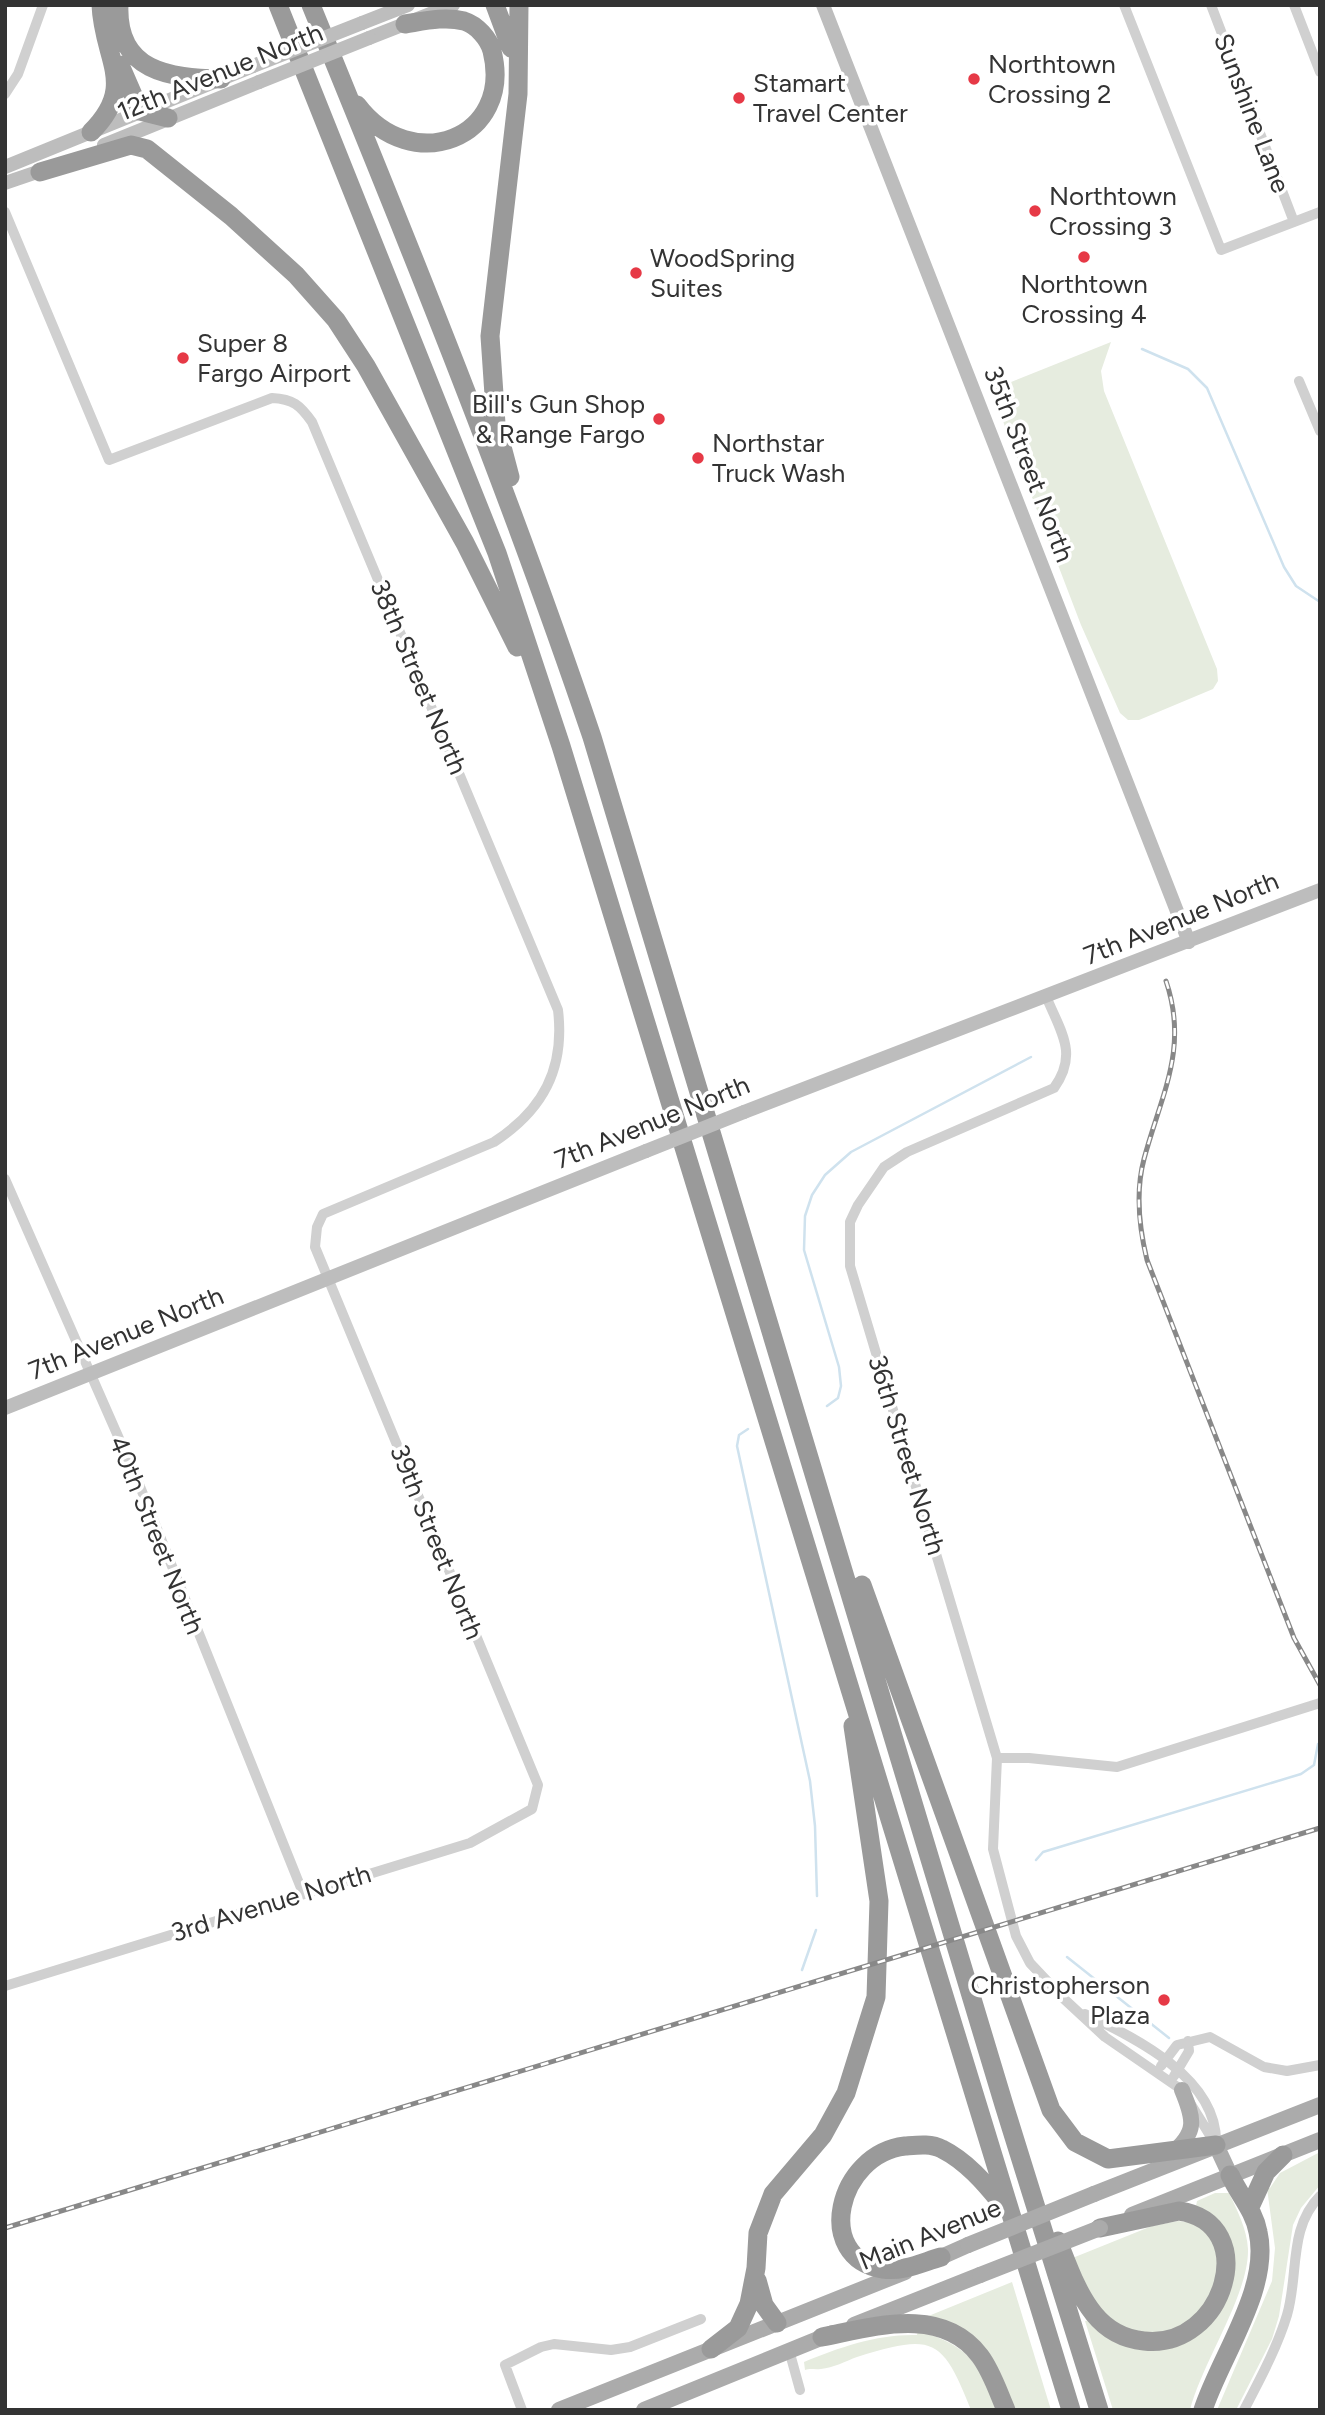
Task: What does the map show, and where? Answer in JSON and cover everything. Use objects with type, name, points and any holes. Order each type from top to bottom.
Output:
[{"type":"highway","points":[[91,132],[108,114],[118,85],[102,26],[101,5]]},
{"type":"highway","points":[[119,5],[122,34],[143,64],[181,78],[221,79]]},
{"type":"highway","points":[[267,5],[296,52]]},
{"type":"highway","points":[[278,5],[492,540],[561,746],[1071,2410]]},
{"type":"highway","points":[[311,5],[543,592]]},
{"type":"highway","points":[[495,5],[515,58],[518,94]]},
{"type":"highway","points":[[519,5],[518,94],[490,336],[491,380],[503,457],[543,592],[592,737],[1099,2410]]},
{"type":"highway","points":[[346,91],[376,126],[400,141],[413,144],[444,142],[470,129],[479,119],[488,107],[496,78],[491,47],[486,37],[466,21],[407,15]]},
{"type":"highway","points":[[102,26],[140,111],[168,118]]},
{"type":"highway","points":[[40,172],[131,145],[147,149],[220,207],[296,275],[336,320],[372,378],[498,607],[561,746]]},
{"type":"highway","points":[[786,1379],[825,1474],[867,1599],[1051,2109],[1075,2142],[1108,2159],[1216,2145]]},
{"type":"highway","points":[[711,2349],[738,2328],[749,2304],[756,2268],[758,2233],[774,2194],[823,2135],[840,2104],[865,2039],[876,1997],[879,1901],[843,1659]]},
{"type":"highway","points":[[1015,2140],[1083,2297],[1095,2315],[1126,2338],[1166,2340],[1189,2331],[1210,2313],[1224,2285],[1225,2268],[1224,2250],[1218,2235],[1208,2223],[1191,2213],[1178,2211],[1100,2228]]},
{"type":"highway","points":[[941,2257],[902,2269],[883,2269],[866,2263],[853,2251],[840,2222],[842,2204],[855,2174],[867,2162],[895,2147],[929,2145],[941,2148],[982,2180],[1008,2211]]},
{"type":"highway","points":[[1250,2207],[1266,2172],[1283,2155]]},
{"type":"highway","points":[[1203,2410],[1258,2274],[1261,2249],[1250,2207],[1241,2199],[1230,2175]]},
{"type":"highway","points":[[756,2268],[758,2290],[777,2323]]},
{"type":"highway","points":[[822,2337],[912,2322],[946,2331],[967,2343],[979,2355],[1006,2410]]},
{"type":"main road","points":[[1152,2171],[1178,2149],[1190,2133],[1194,2119],[1176,2085]]},
{"type":"main road","name":"Main Avenue","points":[[559,2410],[1320,2105]]},
{"type":"main road","points":[[644,2410],[1320,2140]]},
{"type":"main road","points":[[1216,2145],[1230,2175]]},
{"type":"main road","points":[[777,2323],[789,2350]]},
{"type":"street","points":[[5,94],[18,74],[43,5]]},
{"type":"street","name":"12th Avenue North","points":[[5,167],[362,23],[453,5]]},
{"type":"street","name":"35th Street North","points":[[823,5],[1189,942]]},
{"type":"street","points":[[1124,5],[1221,250],[1320,212]]},
{"type":"street","name":"Sunshine Lane","points":[[1211,5],[1294,222]]},
{"type":"street","points":[[1294,5],[1320,72]]},
{"type":"street","name":"12th Avenue North","points":[[5,183],[40,172],[369,38],[407,15]]},
{"type":"street","name":"38th Street North","points":[[5,212],[109,460],[272,398],[290,399],[303,408],[312,422],[558,1010],[558,1064],[546,1089],[530,1111],[511,1131],[494,1142],[323,1214],[317,1227],[315,1247],[325,1278]]},
{"type":"street","points":[[1299,382],[1320,431]]},
{"type":"street","name":"7th Avenue North","points":[[5,1408],[744,1112],[1320,890]]},
{"type":"street","name":"36th Street North","points":[[1046,996],[1069,1057],[1064,1074],[1054,1088],[907,1152],[884,1167],[858,1205],[850,1222],[850,1266],[997,1758],[993,1849],[1016,1936],[1030,1963],[1076,2010],[1105,2037],[1176,2085],[1216,2145]]},
{"type":"street","name":"40th Street North","points":[[5,1179],[88,1375],[139,1484],[303,1893]]},
{"type":"street","name":"39th Street North","points":[[325,1278],[350,1330],[538,1784],[532,1809]]},
{"type":"street","points":[[997,1758],[1029,1758],[1117,1767],[1320,1703]]},
{"type":"street","name":"3rd Avenue North","points":[[5,1986],[470,1843],[532,1809]]},
{"type":"street","name":"36th Street North","points":[[1076,2010],[1111,2026],[1164,2061],[1198,2090],[1217,2129],[1216,2145]]},
{"type":"street","points":[[1158,2072],[1177,2045],[1200,2037],[1218,2039],[1264,2067],[1287,2071],[1320,2065]]},
{"type":"street","points":[[1176,2085],[1177,2071],[1189,2051],[1188,2041]]},
{"type":"street","points":[[1244,2410],[1282,2330],[1294,2284],[1300,2228],[1320,2196]]},
{"type":"street","points":[[522,2410],[505,2365],[541,2347],[575,2345],[611,2350],[630,2347],[701,2319]]},
{"type":"street","points":[[789,2350],[800,2390]]},
{"type":"shaded area","points":[[1111,342],[1101,371],[1104,391],[1217,669],[1218,681],[1213,689],[1139,720],[1128,720],[1120,713],[1081,625],[991,390]]},
{"type":"shaded area","points":[[1320,2152],[1320,2185],[1301,2208],[1293,2225],[1279,2316],[1272,2339],[1236,2410],[1217,2410],[1272,2281],[1275,2248],[1267,2188],[1270,2188],[1280,2173]]},
{"type":"shaded area","points":[[1215,2193],[1229,2193],[1244,2227],[1248,2249],[1246,2267],[1234,2307],[1190,2410],[1113,2410],[1085,2321],[1091,2320],[1142,2347],[1223,2303],[1208,2213],[1196,2206],[1197,2201]]},
{"type":"shaded area","points":[[1178,2221],[1202,2224],[1218,2254],[1215,2282],[1207,2302],[1194,2317],[1178,2328],[1159,2333],[1139,2332],[1119,2325],[1099,2311],[1086,2293],[1070,2259],[1152,2226]]},
{"type":"shaded area","points":[[1012,2282],[1051,2410],[1013,2410],[995,2370],[926,2317]]},
{"type":"shaded area","points":[[918,2330],[950,2343],[970,2358],[998,2410],[971,2410],[951,2367],[942,2355],[931,2347],[918,2344],[882,2350],[835,2366],[805,2370],[804,2362],[831,2351],[874,2339],[917,2335]]},
{"type":"waterway","points":[[1142,349],[1188,369],[1207,388],[1284,567],[1296,586],[1320,602]]},
{"type":"waterway","points":[[827,1406],[838,1398],[841,1386],[839,1367],[804,1250],[805,1216],[812,1195],[825,1175],[851,1152],[1031,1057]]},
{"type":"waterway","points":[[748,1429],[739,1435],[737,1446],[810,1781],[815,1826],[817,1896]]},
{"type":"waterway","points":[[1036,1860],[1043,1852],[1301,1774],[1314,1765],[1318,1744]]},
{"type":"waterway","points":[[802,1970],[816,1930]]},
{"type":"waterway","points":[[1067,1957],[1169,2038]]},
{"type":"railway","points":[[1166,981],[1175,1028],[1174,1050],[1141,1172],[1139,1210],[1144,1248],[1294,1638],[1320,1685]]},
{"type":"railway","points":[[5,2228],[1320,1828]]},
{"type":"place","name":"Northtown Crossing 2","points":[[974,79]]},
{"type":"place","name":"Stamart Travel Center","points":[[739,98]]},
{"type":"place","name":"Northtown Crossing 3","points":[[1035,211]]},
{"type":"place","name":"Northtown Crossing 4","points":[[1084,257]]},
{"type":"place","name":"WoodSpring Suites","points":[[636,273]]},
{"type":"place","name":"Super 8 Fargo Airport","points":[[183,358]]},
{"type":"place","name":"Bill's Gun Shop & Range Fargo","points":[[659,419]]},
{"type":"place","name":"Northstar Truck Wash","points":[[698,458]]},
{"type":"place","name":"Christopherson Plaza","points":[[1164,2000]]}]
